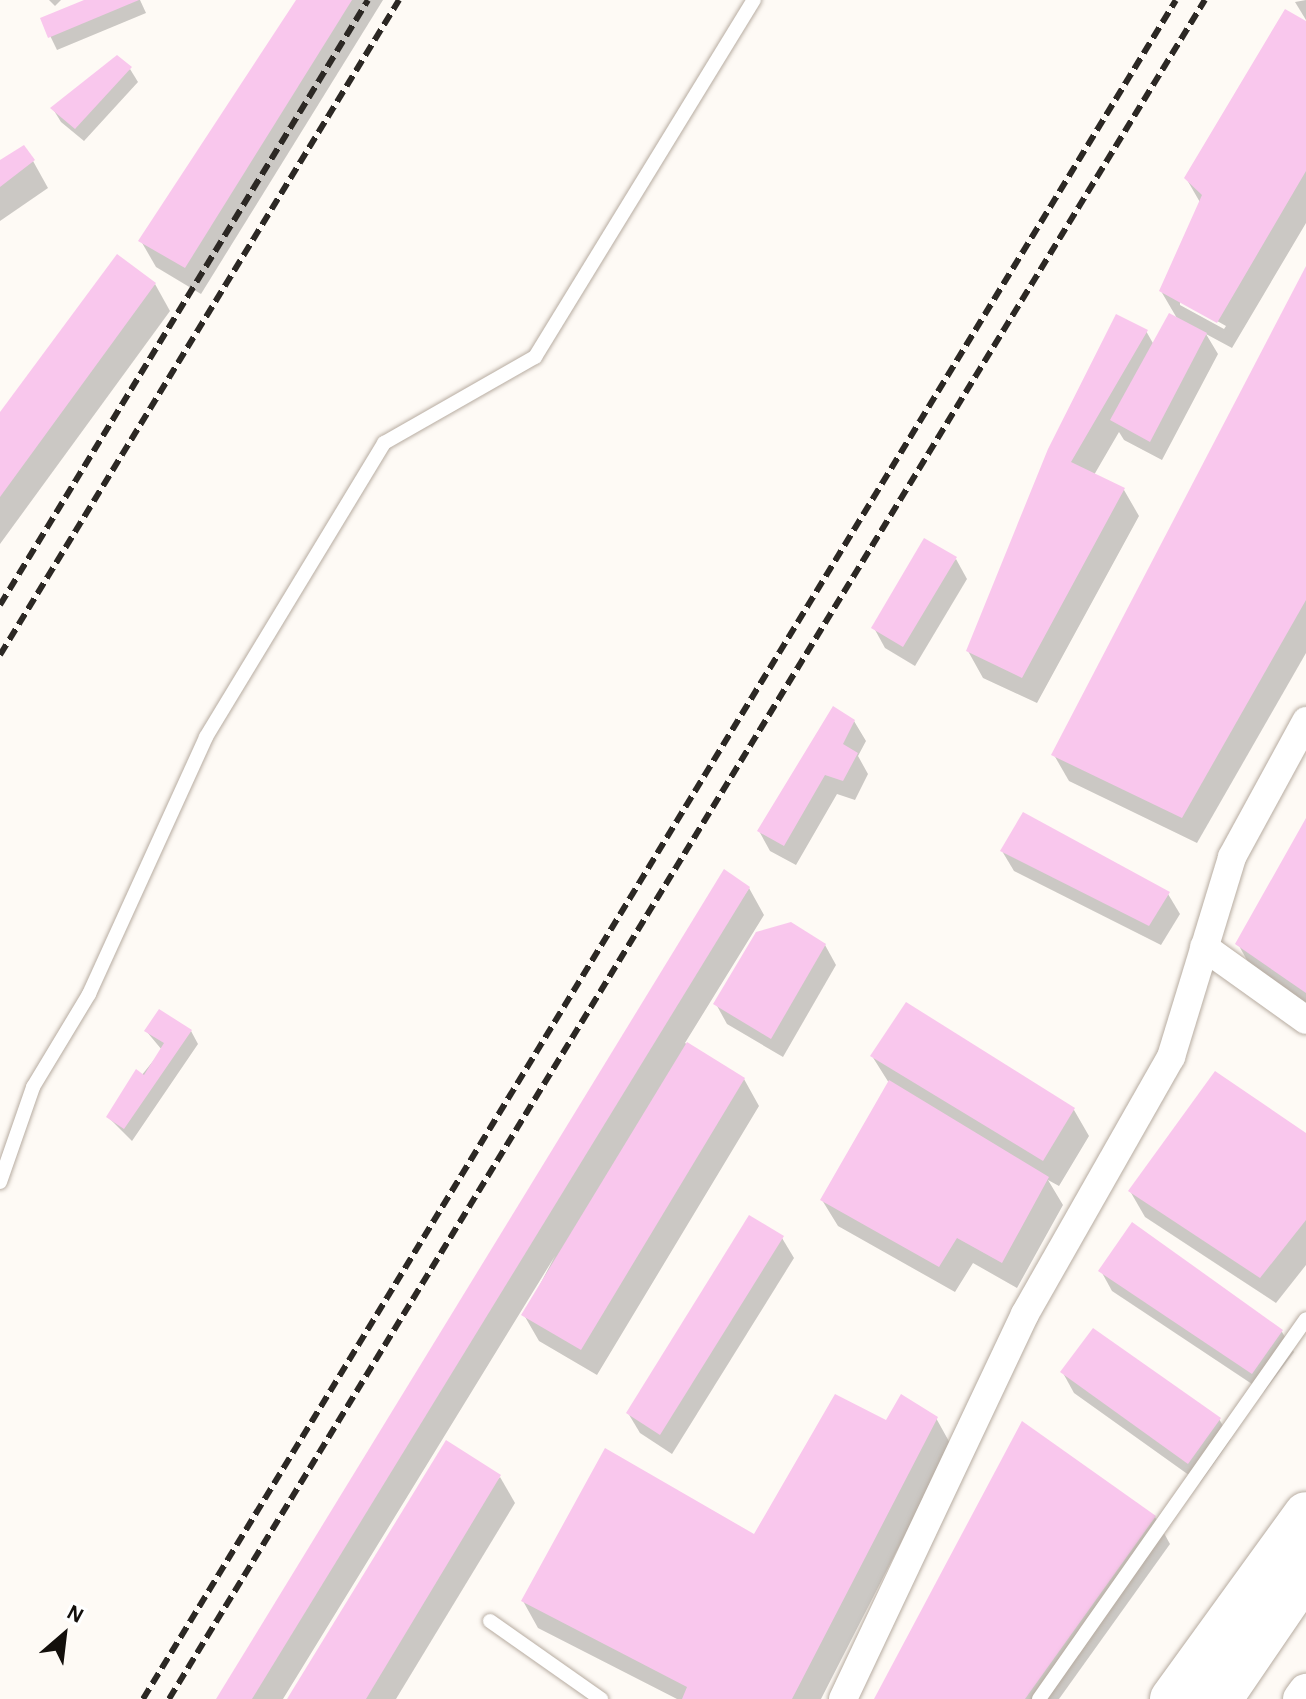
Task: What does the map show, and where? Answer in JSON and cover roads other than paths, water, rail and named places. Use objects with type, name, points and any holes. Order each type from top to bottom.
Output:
[{"type":"highway","points":[[1172,1699],[1306,1514]]},
{"type":"highway","points":[[1220,1699],[1306,1573]]},
{"type":"street","points":[[843,1699],[1025,1314],[1171,1057],[1232,857],[1306,721]]},
{"type":"street","points":[[1204,947],[1306,1020]]},
{"type":"street","points":[[1301,1699],[1306,1692]]},
{"type":"lane","points":[[0,1182],[33,1087],[89,994],[206,737],[384,443],[535,357],[754,0]]},
{"type":"lane","points":[[1039,1699],[1306,1319]]},
{"type":"lane","points":[[490,1621],[601,1699]]},
{"type":"railway","points":[[0,605],[368,0]]},
{"type":"railway","points":[[0,655],[399,0]]},
{"type":"railway","points":[[143,1699],[1176,0]]},
{"type":"railway","points":[[169,1699],[1205,0]]}]
